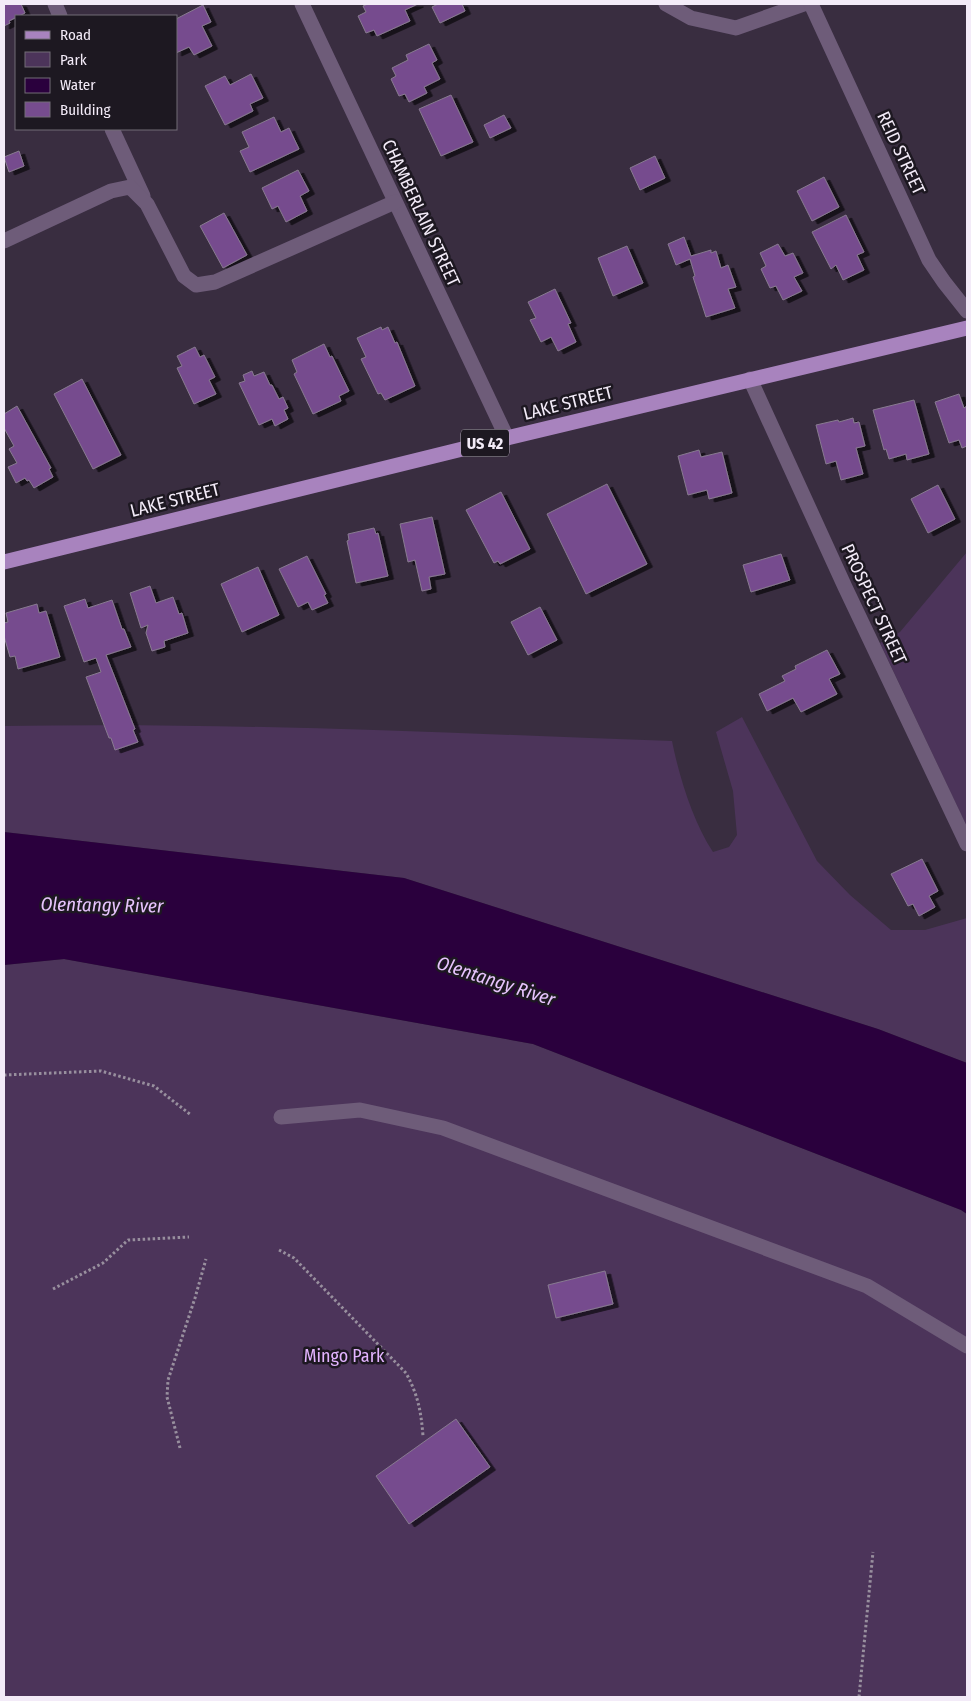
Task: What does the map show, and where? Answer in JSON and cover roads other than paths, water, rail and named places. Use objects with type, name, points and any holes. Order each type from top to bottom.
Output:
[{"type":"main road","name":"LAKE STREET","points":[[4,562],[507,438],[967,328]]},
{"type":"street","name":"CHAMBERLAIN STREET","points":[[302,4],[507,438]]},
{"type":"street","points":[[666,4],[690,18],[736,28],[804,4]]},
{"type":"street","name":"REID STREET","points":[[811,4],[929,260],[967,311]]},
{"type":"street","points":[[112,130],[147,204],[184,276],[196,285],[215,282],[395,202]]},
{"type":"street","points":[[4,242],[111,191],[130,186],[147,204]]},
{"type":"street","name":"PROSPECT STREET","points":[[750,379],[849,596],[967,844]]},
{"type":"street","points":[[281,1117],[360,1110],[443,1128],[867,1286],[967,1346]]},
{"type":"water","name":"Olentangy River","points":[[4,832],[404,878],[878,1029],[967,1063],[967,1214],[961,1210],[533,1044],[64,959],[4,965]]},
{"type":"park label","name":"Mingo Park","points":[[344,1356]]}]
